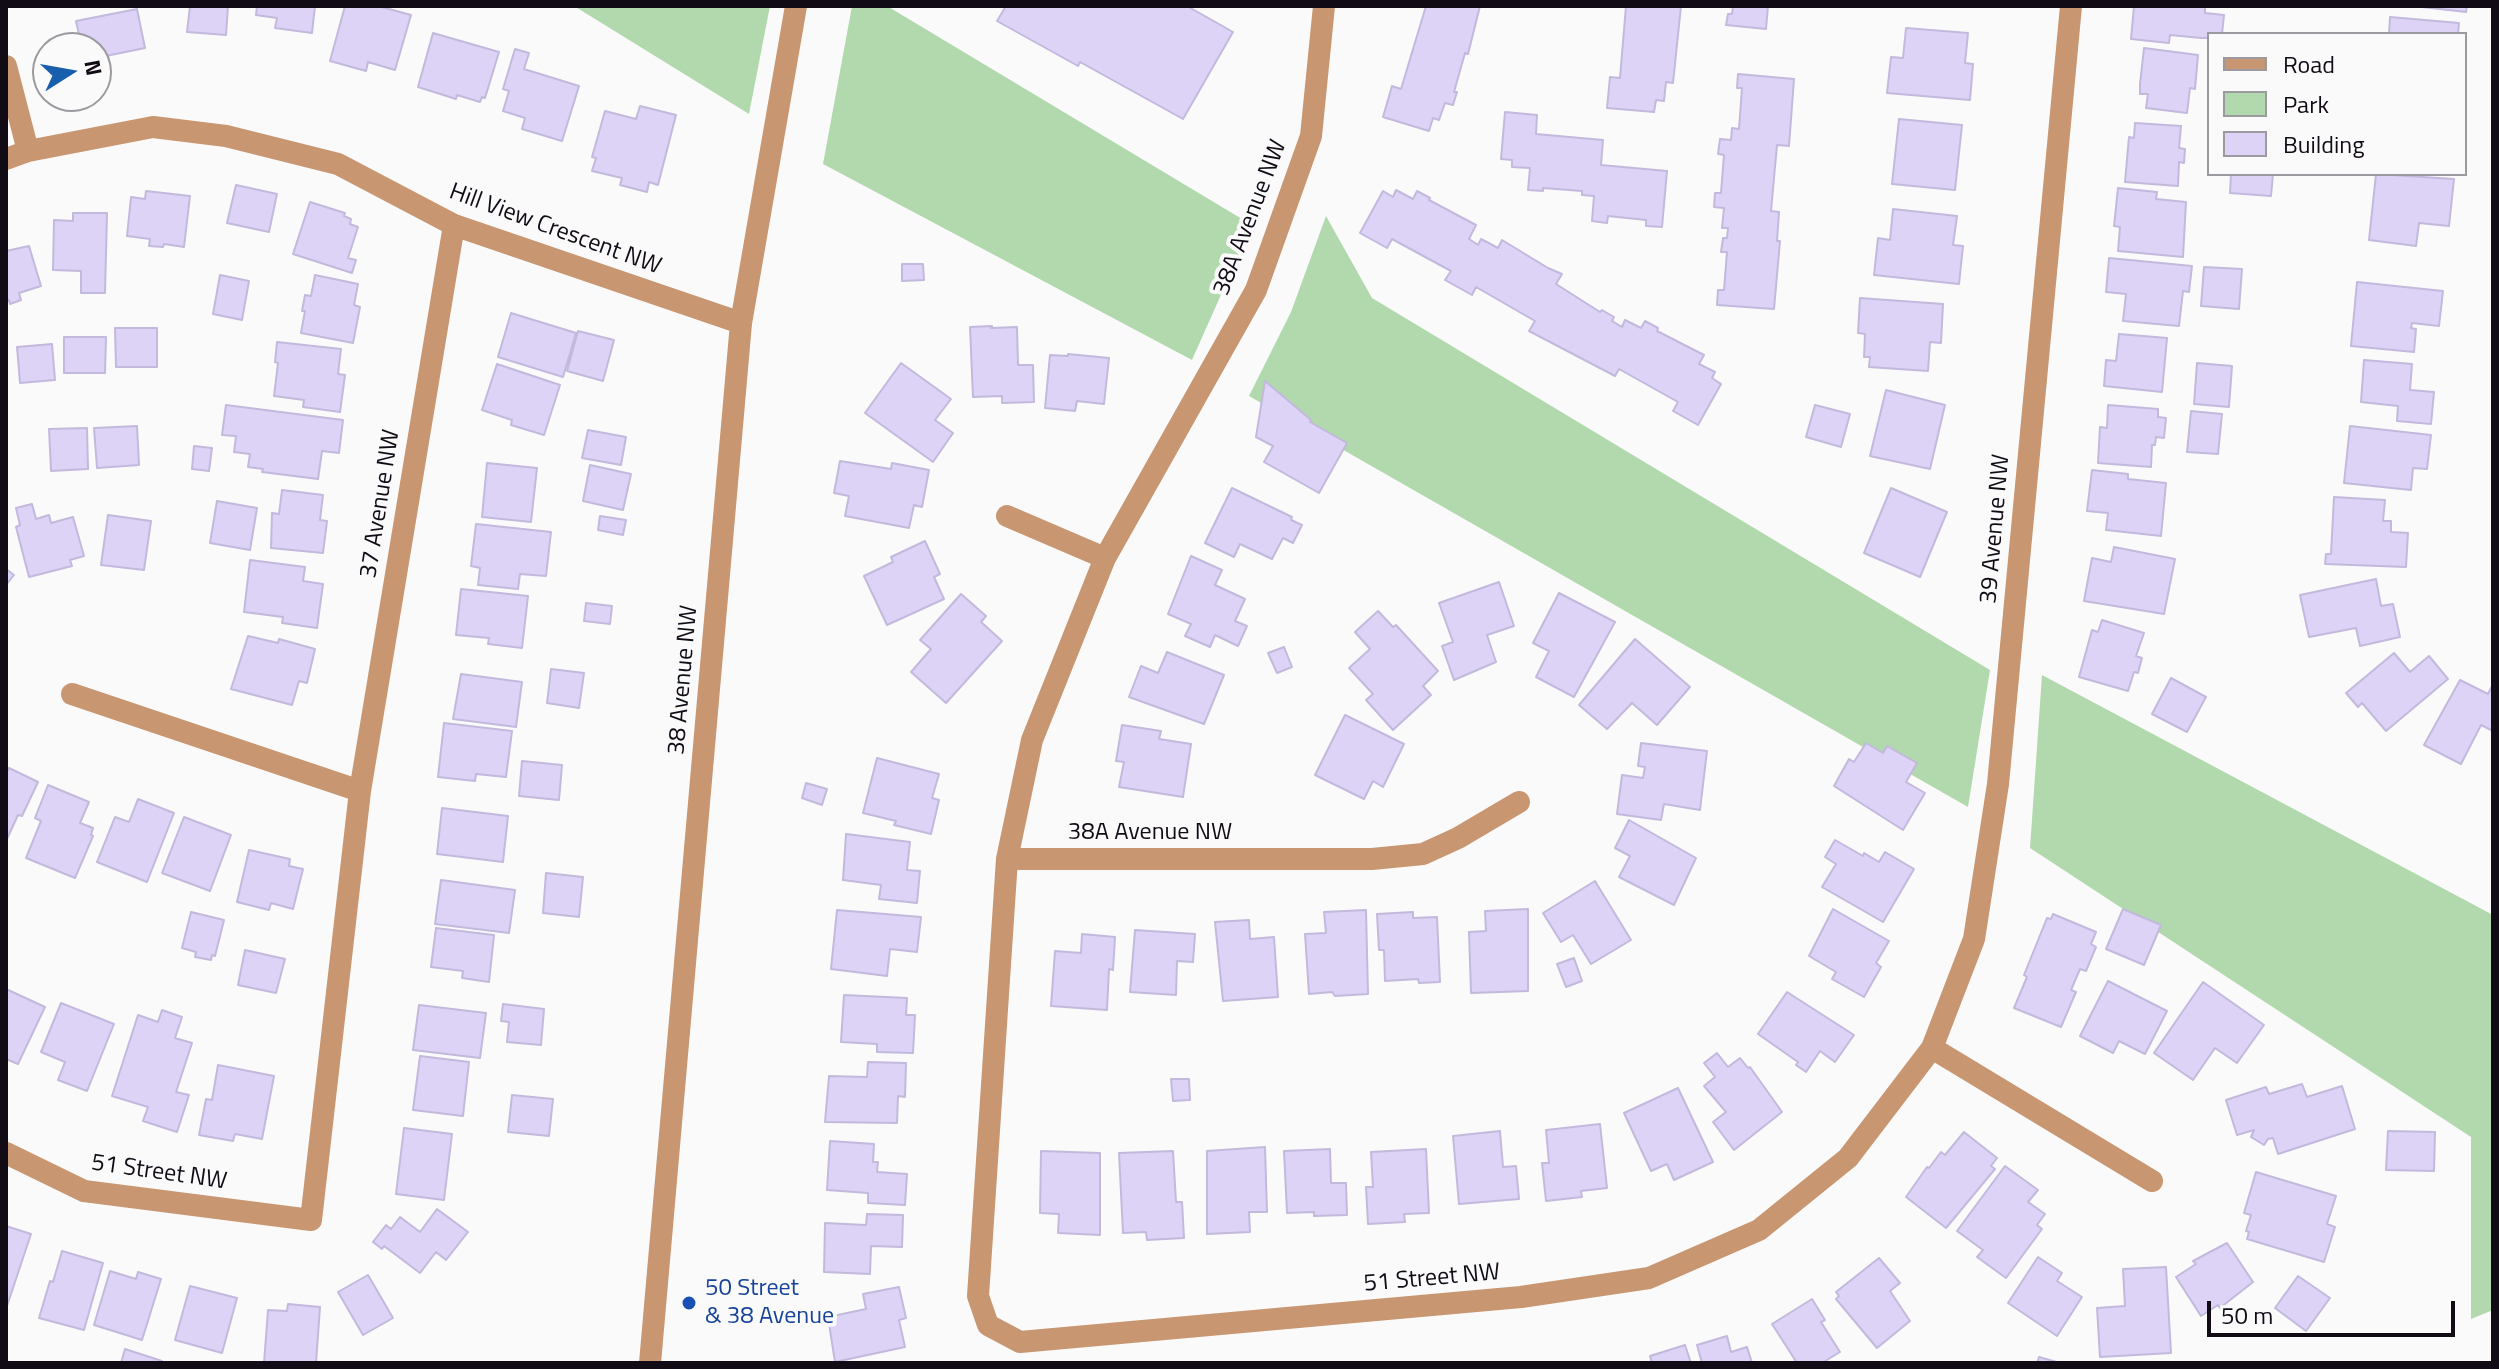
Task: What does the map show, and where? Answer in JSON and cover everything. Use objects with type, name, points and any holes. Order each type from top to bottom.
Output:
[{"type":"street","name":"38 Avenue NW","points":[[650,1363],[741,323],[796,6]]},
{"type":"street","name":"38A Avenue NW","points":[[988,1325],[978,1296],[1007,859],[1032,740],[1105,558],[1256,290],[1311,136],[1324,6]]},
{"type":"street","name":"39 Avenue NW","points":[[1848,1158],[1932,1048],[1974,939],[1998,784],[2071,6]]},
{"type":"street","points":[[6,66],[28,151]]},
{"type":"street","name":"Hill View Crescent NW","points":[[6,159],[28,151],[153,127],[226,136],[338,164],[454,225],[741,323]]},
{"type":"street","name":"37 Avenue NW","points":[[311,1220],[360,791],[454,225]]},
{"type":"street","points":[[1007,516],[1105,558]]},
{"type":"street","points":[[72,694],[360,791]]},
{"type":"street","name":"38A Avenue NW","points":[[1007,859],[1372,859],[1423,854],[1458,838],[1519,802]]},
{"type":"street","points":[[1932,1048],[2152,1181]]},
{"type":"street","name":"51 Street NW","points":[[6,1153],[84,1191],[311,1220]]},
{"type":"street","name":"51 Street NW","points":[[988,1325],[1020,1342],[1521,1297],[1649,1278],[1759,1230],[1848,1158]]},
{"type":"green space","points":[[574,6],[770,6],[749,114]]},
{"type":"green space","points":[[852,6],[887,6],[1252,225],[1192,360],[823,164]]},
{"type":"green space","points":[[1326,216],[1372,298],[1990,670],[1968,807],[1249,396],[1291,312]]},
{"type":"green space","points":[[2042,675],[2493,915],[2493,1310],[2471,1319],[2471,1137],[2030,848]]},
{"type":"building","points":[[190,6],[228,6],[226,35],[187,32]]},
{"type":"building","points":[[257,6],[315,6],[312,33],[275,28],[277,18],[256,15]]},
{"type":"building","points":[[345,6],[378,6],[411,15],[395,70],[368,62],[366,71],[330,61]]},
{"type":"building","points":[[1006,6],[1187,6],[1233,32],[1183,119],[1080,62],[1078,66],[997,21]]},
{"type":"building","points":[[1426,6],[1480,6],[1468,54],[1465,53],[1454,92],[1457,92],[1453,105],[1445,103],[1439,120],[1433,118],[1429,131],[1383,117],[1392,86],[1401,89]]},
{"type":"building","points":[[1626,6],[1681,6],[1673,83],[1666,82],[1664,101],[1656,100],[1654,112],[1607,108],[1610,77],[1620,78]]},
{"type":"building","points":[[1733,6],[1768,6],[1766,29],[1726,25]]},
{"type":"building","points":[[2134,6],[2205,6],[2205,13],[2224,15],[2222,32],[2207,32],[2207,38],[2170,35],[2169,43],[2131,39]]},
{"type":"building","points":[[2413,6],[2467,6],[2466,12]]},
{"type":"building","points":[[137,9],[145,48],[112,55],[112,32],[78,32],[76,21]]},
{"type":"building","points":[[2390,17],[2459,23],[2458,32],[2389,32]]},
{"type":"building","points":[[1906,28],[1968,33],[1965,63],[1973,64],[1970,100],[1887,93],[1891,57],[1903,58]]},
{"type":"building","points":[[433,33],[499,52],[485,98],[482,97],[480,102],[457,95],[456,99],[418,87]]},
{"type":"building","points":[[2144,48],[2198,55],[2195,89],[2190,88],[2187,113],[2146,108],[2148,94],[2140,94]]},
{"type":"building","points":[[515,49],[529,53],[524,69],[579,86],[562,141],[522,129],[525,118],[503,111],[509,91],[503,89]]},
{"type":"building","points":[[1738,74],[1794,79],[1789,146],[1777,145],[1771,211],[1779,212],[1777,241],[1780,241],[1774,309],[1717,305],[1718,290],[1724,290],[1727,252],[1721,252],[1728,228],[1722,228],[1724,208],[1714,207],[1715,193],[1721,193],[1724,155],[1718,154],[1720,139],[1731,140],[1732,128],[1739,129],[1742,88],[1737,88]]},
{"type":"building","points":[[640,106],[676,115],[658,185],[649,182],[647,192],[620,185],[622,178],[592,171],[596,158],[592,157],[605,111],[636,119]]},
{"type":"building","points":[[1505,112],[1537,115],[1536,134],[1603,140],[1601,165],[1667,171],[1662,227],[1646,226],[1646,220],[1608,216],[1607,223],[1592,221],[1594,196],[1582,195],[1582,191],[1528,190],[1530,168],[1512,167],[1512,160],[1501,159]]},
{"type":"building","points":[[1899,119],[1962,125],[1955,190],[1892,184]]},
{"type":"building","points":[[2135,123],[2181,126],[2179,148],[2185,149],[2184,163],[2179,162],[2178,186],[2125,182],[2129,137],[2134,138]]},
{"type":"building","points":[[2231,176],[2273,176],[2271,196],[2230,193]]},
{"type":"building","points":[[2376,176],[2454,179],[2449,226],[2419,223],[2416,246],[2369,240]]},
{"type":"building","points":[[236,185],[277,194],[269,232],[227,223]]},
{"type":"building","points":[[2118,188],[2157,192],[2156,199],[2186,202],[2183,257],[2118,251],[2120,227],[2114,226]]},
{"type":"building","points":[[1396,190],[1413,199],[1417,191],[1476,225],[1469,239],[1478,245],[1481,239],[1498,248],[1502,240],[1562,274],[1556,284],[1600,312],[1602,310],[1614,317],[1612,321],[1622,327],[1625,320],[1641,328],[1645,321],[1658,328],[1657,331],[1704,355],[1699,364],[1715,372],[1712,378],[1721,384],[1698,425],[1673,411],[1678,402],[1619,369],[1615,376],[1529,331],[1535,321],[1476,287],[1472,295],[1445,280],[1451,271],[1392,239],[1387,248],[1360,233],[1383,191],[1393,197]]},
{"type":"building","points":[[146,191],[190,196],[184,247],[164,244],[163,247],[149,246],[150,239],[127,236],[131,197],[145,199]]},
{"type":"building","points":[[310,202],[345,213],[344,216],[351,219],[350,224],[358,227],[348,258],[356,260],[352,273],[293,254]]},
{"type":"building","points":[[1893,209],[1957,216],[1953,245],[1963,246],[1959,284],[1874,275],[1878,238],[1890,240]]},
{"type":"building","points":[[73,213],[107,213],[105,293],[81,293],[81,271],[53,270],[54,220],[73,221]]},
{"type":"building","points":[[29,246],[41,286],[19,293],[21,300],[10,304],[9,300],[6,301],[6,251]]},
{"type":"building","points":[[2109,258],[2192,266],[2189,292],[2183,291],[2179,326],[2123,321],[2126,294],[2106,292]]},
{"type":"building","points":[[902,264],[923,264],[924,280],[902,281]]},
{"type":"building","points":[[2204,267],[2242,269],[2239,309],[2201,306]]},
{"type":"building","points":[[220,275],[249,281],[242,320],[213,314]]},
{"type":"building","points":[[315,275],[358,284],[354,305],[360,307],[353,343],[301,333],[305,295],[311,296]]},
{"type":"building","points":[[2357,282],[2443,291],[2439,326],[2412,323],[2411,328],[2416,329],[2414,352],[2351,346]]},
{"type":"building","points":[[1860,298],[1943,304],[1941,343],[1930,342],[1928,371],[1869,367],[1870,357],[1864,357],[1865,334],[1858,333]]},
{"type":"building","points":[[511,313],[576,333],[563,377],[498,357]]},
{"type":"building","points":[[970,327],[1017,327],[1018,365],[1033,365],[1034,402],[1002,403],[1002,396],[973,397]]},
{"type":"building","points":[[115,328],[157,328],[157,367],[116,367]]},
{"type":"building","points":[[578,331],[614,340],[603,381],[567,371]]},
{"type":"building","points":[[2119,334],[2167,338],[2162,392],[2104,386],[2106,360],[2116,361]]},
{"type":"building","points":[[64,337],[106,337],[105,373],[64,373]]},
{"type":"building","points":[[277,342],[341,349],[338,374],[345,375],[340,412],[303,407],[304,400],[274,396]]},
{"type":"building","points":[[52,344],[55,380],[20,383],[17,347]]},
{"type":"building","points":[[1050,355],[1109,358],[1104,404],[1077,401],[1075,411],[1045,408]]},
{"type":"building","points":[[2364,360],[2412,364],[2410,390],[2434,392],[2431,424],[2397,421],[2398,406],[2361,402]]},
{"type":"building","points":[[901,363],[951,399],[935,420],[953,433],[933,462],[865,413]]},
{"type":"building","points":[[2197,363],[2232,366],[2229,407],[2194,404]]},
{"type":"building","points":[[497,364],[560,385],[544,435],[511,425],[512,420],[482,410]]},
{"type":"building","points":[[1265,381],[1310,422],[1347,443],[1319,493],[1264,462],[1273,446],[1256,437]]},
{"type":"building","points":[[1886,390],[1945,405],[1930,469],[1870,456]]},
{"type":"building","points":[[226,405],[343,420],[339,453],[322,451],[318,479],[262,472],[263,469],[248,467],[250,454],[234,452],[236,436],[222,435]]},
{"type":"building","points":[[1815,405],[1850,414],[1841,447],[1806,437]]},
{"type":"building","points":[[2108,405],[2158,409],[2158,417],[2166,418],[2164,438],[2156,437],[2155,445],[2152,445],[2151,467],[2098,463],[2100,427],[2107,428]]},
{"type":"building","points":[[2191,411],[2222,414],[2218,454],[2187,452]]},
{"type":"building","points":[[137,426],[139,465],[97,468],[94,428]]},
{"type":"building","points":[[2350,426],[2431,435],[2427,469],[2413,468],[2411,490],[2344,483]]},
{"type":"building","points":[[87,428],[88,469],[51,471],[49,429]]},
{"type":"building","points":[[588,430],[626,437],[621,465],[582,458]]},
{"type":"building","points":[[194,446],[212,448],[209,471],[192,469]]},
{"type":"building","points":[[840,461],[891,469],[892,463],[929,470],[922,507],[914,505],[909,528],[845,516],[849,496],[834,493]]},
{"type":"building","points":[[487,463],[537,468],[531,522],[482,517]]},
{"type":"building","points":[[590,465],[631,474],[623,510],[583,501]]},
{"type":"building","points":[[2092,470],[2128,474],[2128,479],[2166,483],[2161,536],[2106,530],[2108,513],[2087,511]]},
{"type":"building","points":[[1232,488],[1302,525],[1293,543],[1283,538],[1272,559],[1240,544],[1234,557],[1205,543]]},
{"type":"building","points":[[1891,488],[1947,512],[1920,577],[1864,553]]},
{"type":"building","points":[[282,490],[323,495],[320,520],[327,521],[323,553],[271,548],[272,513],[279,514]]},
{"type":"building","points":[[2334,497],[2385,500],[2383,521],[2391,521],[2391,532],[2408,533],[2406,567],[2325,564],[2326,554],[2331,554]]},
{"type":"building","points":[[217,501],[257,508],[250,550],[210,543]]},
{"type":"building","points":[[32,504],[36,519],[49,515],[51,523],[73,517],[84,556],[70,560],[72,566],[29,577],[16,527],[20,525],[16,508]]},
{"type":"building","points":[[108,515],[151,521],[144,570],[101,565]]},
{"type":"building","points":[[600,516],[626,520],[623,535],[598,530]]},
{"type":"building","points":[[476,524],[551,532],[546,576],[520,574],[518,589],[478,585],[480,568],[471,566]]},
{"type":"building","points":[[925,541],[940,574],[934,577],[944,599],[887,625],[864,576],[893,562],[891,557]]},
{"type":"building","points":[[2114,547],[2175,559],[2164,614],[2084,601],[2092,558],[2111,562]]},
{"type":"building","points":[[1191,556],[1222,570],[1215,585],[1245,599],[1235,621],[1247,626],[1238,646],[1215,635],[1210,647],[1185,636],[1191,624],[1168,614]]},
{"type":"building","points":[[250,560],[305,567],[303,581],[323,584],[317,628],[282,623],[283,617],[244,612]]},
{"type":"building","points":[[6,569],[14,575],[6,585]]},
{"type":"building","points":[[2376,579],[2381,606],[2393,604],[2400,637],[2360,646],[2356,628],[2309,637],[2300,595]]},
{"type":"building","points":[[1499,582],[1514,626],[1487,635],[1496,662],[1454,680],[1442,646],[1453,642],[1439,603]]},
{"type":"building","points":[[461,589],[528,596],[522,648],[488,644],[489,638],[456,635]]},
{"type":"building","points":[[1559,593],[1615,622],[1574,697],[1536,677],[1549,651],[1533,643]]},
{"type":"building","points":[[961,594],[986,616],[981,622],[1002,641],[946,703],[911,672],[931,649],[920,640]]},
{"type":"building","points":[[586,603],[612,606],[610,624],[584,621]]},
{"type":"building","points":[[1378,611],[1393,627],[1396,625],[1438,671],[1423,686],[1431,695],[1393,730],[1366,700],[1373,694],[1349,668],[1370,649],[1355,632]]},
{"type":"building","points":[[2102,620],[2144,633],[2136,656],[2142,658],[2138,673],[2134,672],[2128,691],[2079,677],[2092,630],[2098,632]]},
{"type":"building","points":[[248,636],[278,643],[279,639],[315,649],[307,683],[299,681],[292,705],[231,689]]},
{"type":"building","points":[[1635,639],[1690,687],[1657,725],[1632,703],[1607,729],[1579,705]]},
{"type":"building","points":[[1284,647],[1292,667],[1277,673],[1268,653]]},
{"type":"building","points":[[1167,652],[1224,675],[1204,724],[1129,697],[1141,666],[1158,673]]},
{"type":"building","points":[[2394,653],[2410,672],[2429,656],[2448,679],[2386,731],[2362,703],[2358,707],[2346,693]]},
{"type":"building","points":[[551,669],[584,673],[579,708],[547,703]]},
{"type":"building","points":[[461,674],[522,682],[516,727],[453,719]]},
{"type":"building","points":[[2171,678],[2206,697],[2187,732],[2152,714]]},
{"type":"building","points":[[2460,680],[2488,694],[2493,684],[2493,731],[2481,725],[2461,764],[2424,745]]},
{"type":"building","points":[[1345,715],[1404,744],[1383,787],[1373,781],[1364,799],[1315,775]]},
{"type":"building","points":[[444,723],[512,731],[506,777],[476,774],[475,781],[438,777]]},
{"type":"building","points":[[1122,725],[1161,731],[1159,739],[1191,744],[1183,797],[1119,787],[1124,762],[1116,761]]},
{"type":"building","points":[[1641,743],[1707,751],[1700,810],[1664,804],[1661,820],[1617,814],[1622,775],[1643,778],[1645,767],[1638,766]]},
{"type":"building","points":[[1866,743],[1883,753],[1887,746],[1917,763],[1906,782],[1925,793],[1903,830],[1834,786],[1849,759],[1854,762]]},
{"type":"building","points":[[877,758],[939,774],[932,798],[939,800],[931,834],[863,813]]},
{"type":"building","points":[[522,761],[562,765],[559,800],[519,796]]},
{"type":"building","points":[[9,768],[38,782],[6,841],[6,774]]},
{"type":"building","points":[[806,783],[827,789],[822,805],[802,798]]},
{"type":"building","points":[[48,785],[89,802],[80,823],[93,828],[93,836],[75,878],[26,858],[41,821],[35,818]]},
{"type":"building","points":[[138,799],[174,813],[147,882],[97,862],[115,817],[129,822]]},
{"type":"building","points":[[442,808],[508,816],[503,862],[437,854]]},
{"type":"building","points":[[184,817],[231,835],[210,891],[162,873]]},
{"type":"building","points":[[1629,820],[1696,858],[1674,905],[1619,877],[1630,856],[1615,848]]},
{"type":"building","points":[[846,834],[910,842],[907,870],[920,871],[917,903],[879,899],[881,885],[843,880]]},
{"type":"building","points":[[1835,840],[1879,862],[1885,852],[1914,869],[1883,922],[1822,887],[1836,864],[1825,857]]},
{"type":"building","points":[[249,850],[290,859],[289,866],[303,869],[293,909],[271,903],[269,910],[237,902]]},
{"type":"building","points":[[546,873],[583,877],[579,917],[543,913]]},
{"type":"building","points":[[441,880],[515,890],[509,933],[435,924]]},
{"type":"building","points":[[1595,881],[1631,940],[1591,964],[1573,935],[1561,942],[1543,913]]},
{"type":"building","points":[[1528,909],[1528,991],[1471,993],[1469,932],[1486,931],[1485,911]]},
{"type":"building","points":[[1833,909],[1889,941],[1876,963],[1881,967],[1864,997],[1832,979],[1836,972],[1809,956]]},
{"type":"building","points":[[2123,909],[2161,925],[2144,965],[2106,949]]},
{"type":"building","points":[[837,910],[921,917],[917,952],[890,949],[887,976],[831,969]]},
{"type":"building","points":[[1366,910],[1368,994],[1309,994],[1305,934],[1326,933],[1324,912]]},
{"type":"building","points":[[191,912],[224,920],[215,956],[212,955],[211,960],[195,957],[196,952],[182,948]]},
{"type":"building","points":[[1413,912],[1413,918],[1437,917],[1440,982],[1419,983],[1418,979],[1385,981],[1384,950],[1379,950],[1377,914]]},
{"type":"building","points":[[2053,914],[2096,932],[2091,944],[2096,947],[2086,971],[2080,969],[2071,990],[2076,992],[2061,1027],[2014,1008],[2047,918],[2051,919]]},
{"type":"building","points":[[1249,920],[1250,939],[1274,937],[1278,997],[1223,1001],[1215,922]]},
{"type":"building","points":[[436,928],[494,935],[489,982],[462,978],[463,971],[431,967]]},
{"type":"building","points":[[1135,930],[1195,934],[1193,962],[1177,961],[1176,995],[1130,992]]},
{"type":"building","points":[[1082,934],[1115,937],[1113,970],[1109,969],[1107,1010],[1051,1006],[1055,951],[1081,953]]},
{"type":"building","points":[[245,950],[285,959],[276,993],[238,985]]},
{"type":"building","points":[[1574,958],[1582,981],[1566,987],[1557,964]]},
{"type":"building","points":[[2108,981],[2167,1011],[2145,1054],[2119,1041],[2113,1053],[2080,1036]]},
{"type":"building","points":[[2203,982],[2264,1025],[2237,1063],[2215,1048],[2193,1080],[2154,1053]]},
{"type":"building","points":[[6,989],[45,1007],[18,1064],[6,1059]]},
{"type":"building","points":[[1787,992],[1854,1035],[1835,1062],[1820,1051],[1806,1072],[1796,1065],[1798,1062],[1758,1034]]},
{"type":"building","points":[[844,995],[907,998],[906,1015],[915,1015],[913,1053],[877,1052],[877,1044],[841,1042]]},
{"type":"building","points":[[61,1003],[114,1024],[87,1091],[58,1080],[65,1062],[41,1052]]},
{"type":"building","points":[[503,1004],[544,1009],[541,1045],[507,1042],[509,1022],[501,1021]]},
{"type":"building","points":[[419,1005],[486,1013],[480,1058],[413,1050]]},
{"type":"building","points":[[162,1010],[182,1017],[175,1038],[192,1043],[176,1092],[189,1095],[177,1132],[143,1121],[148,1107],[112,1096],[138,1015],[158,1022]]},
{"type":"building","points":[[1717,1053],[1728,1067],[1740,1058],[1750,1067],[1782,1112],[1734,1150],[1713,1122],[1726,1112],[1704,1086],[1715,1077],[1704,1063]]},
{"type":"building","points":[[420,1056],[469,1062],[463,1116],[413,1110]]},
{"type":"building","points":[[868,1062],[906,1063],[905,1097],[898,1096],[897,1123],[825,1122],[829,1076],[867,1077]]},
{"type":"building","points":[[218,1065],[274,1076],[262,1139],[235,1134],[233,1141],[199,1135],[206,1099],[212,1100]]},
{"type":"building","points":[[1171,1079],[1189,1079],[1190,1100],[1173,1101]]},
{"type":"building","points":[[2302,1084],[2307,1097],[2342,1086],[2355,1129],[2278,1154],[2273,1138],[2264,1145],[2251,1137],[2254,1130],[2237,1135],[2226,1100],[2266,1087],[2269,1094]]},
{"type":"building","points":[[1678,1088],[1713,1162],[1674,1180],[1667,1164],[1651,1171],[1624,1113]]},
{"type":"building","points":[[512,1095],[553,1099],[549,1136],[508,1132]]},
{"type":"building","points":[[1600,1124],[1607,1188],[1581,1191],[1582,1197],[1546,1201],[1542,1163],[1549,1163],[1546,1130]]},
{"type":"building","points":[[404,1128],[452,1134],[444,1200],[396,1194]]},
{"type":"building","points":[[1500,1131],[1503,1167],[1516,1166],[1519,1199],[1459,1204],[1453,1136]]},
{"type":"building","points":[[2388,1131],[2435,1132],[2434,1171],[2386,1170]]},
{"type":"building","points":[[1964,1132],[1997,1158],[1991,1166],[1995,1169],[1946,1228],[1906,1197],[1927,1167],[1941,1152],[1945,1155]]},
{"type":"building","points":[[830,1141],[874,1144],[873,1162],[878,1162],[877,1172],[907,1174],[905,1205],[868,1203],[868,1193],[827,1190]]},
{"type":"building","points":[[1265,1147],[1267,1212],[1249,1212],[1250,1232],[1207,1234],[1207,1151]]},
{"type":"building","points":[[1330,1149],[1331,1183],[1346,1183],[1347,1215],[1287,1213],[1284,1151]]},
{"type":"building","points":[[1426,1149],[1429,1213],[1404,1214],[1405,1222],[1368,1224],[1366,1187],[1373,1187],[1371,1152]]},
{"type":"building","points":[[1041,1151],[1100,1153],[1100,1235],[1058,1233],[1059,1214],[1040,1213]]},
{"type":"building","points":[[1173,1151],[1176,1202],[1182,1202],[1184,1238],[1147,1240],[1146,1232],[1123,1233],[1119,1153]]},
{"type":"building","points":[[2005,1166],[2038,1190],[2028,1202],[2045,1214],[2037,1225],[2042,1229],[2006,1278],[1977,1257],[1983,1250],[1957,1231]]},
{"type":"building","points":[[2256,1172],[2336,1196],[2327,1224],[2335,1227],[2324,1262],[2247,1239],[2251,1215],[2244,1213]]},
{"type":"building","points":[[437,1209],[468,1232],[446,1260],[436,1252],[420,1273],[384,1246],[382,1249],[373,1242],[386,1225],[391,1229],[400,1217],[420,1232]]},
{"type":"building","points":[[867,1214],[903,1215],[902,1247],[871,1246],[870,1274],[824,1272],[825,1223],[866,1225]]},
{"type":"building","points":[[6,1226],[31,1234],[6,1309]]},
{"type":"building","points":[[2227,1243],[2253,1282],[2220,1308],[2218,1305],[2201,1316],[2176,1277],[2196,1264],[2193,1261]]},
{"type":"building","points":[[62,1251],[103,1263],[84,1330],[39,1318]]},
{"type":"building","points":[[2038,1257],[2062,1273],[2057,1281],[2082,1297],[2057,1336],[2008,1303]]},
{"type":"building","points":[[1879,1258],[1900,1283],[1890,1291],[1910,1321],[1877,1348],[1836,1299],[1839,1296],[1836,1292]]},
{"type":"building","points":[[2166,1267],[2171,1353],[2100,1357],[2097,1308],[2125,1306],[2123,1269]]},
{"type":"building","points":[[110,1271],[136,1279],[138,1272],[161,1279],[142,1340],[94,1325]]},
{"type":"building","points":[[368,1275],[393,1318],[363,1335],[338,1292]]},
{"type":"building","points":[[2298,1276],[2330,1298],[2306,1331],[2275,1308]]},
{"type":"building","points":[[190,1286],[237,1298],[222,1353],[175,1340]]},
{"type":"building","points":[[899,1287],[906,1318],[899,1320],[905,1347],[835,1362],[828,1317],[866,1309],[863,1294]]},
{"type":"building","points":[[1812,1299],[1825,1320],[1821,1322],[1840,1352],[1822,1363],[1797,1363],[1772,1324]]},
{"type":"building","points":[[288,1304],[320,1307],[316,1363],[264,1363],[268,1310],[287,1311]]},
{"type":"building","points":[[1727,1336],[1731,1352],[1747,1347],[1752,1363],[1702,1363],[1697,1345]]},
{"type":"building","points":[[1685,1345],[1691,1363],[1652,1363],[1650,1356]]},
{"type":"building","points":[[125,1349],[162,1361],[121,1363]]},
{"type":"building","points":[[2039,1357],[2060,1363],[2037,1363]]},
{"type":"place","name":"50 Street & 38 Avenue","points":[[689,1303]]}]
